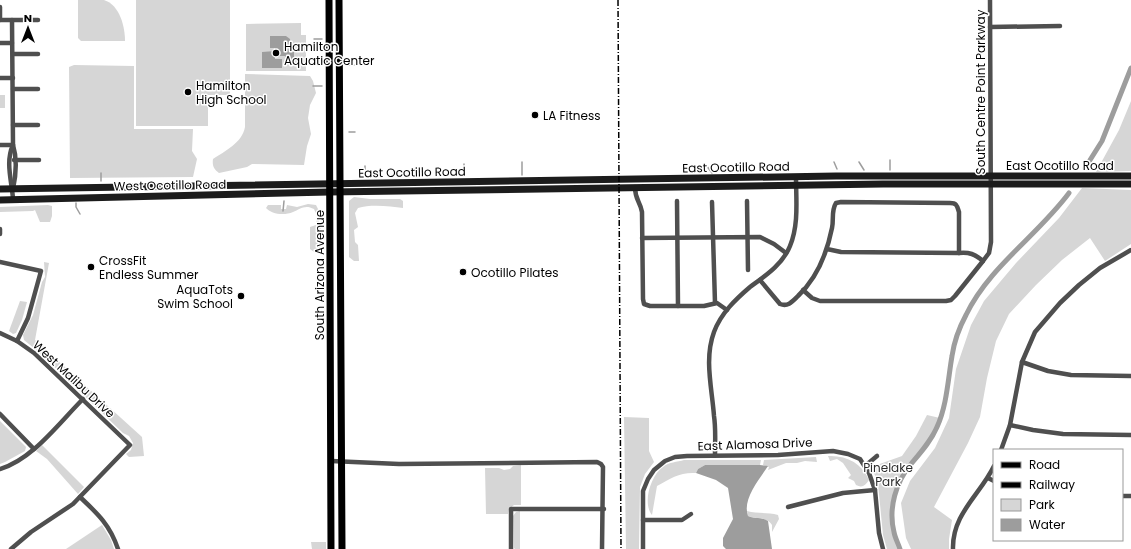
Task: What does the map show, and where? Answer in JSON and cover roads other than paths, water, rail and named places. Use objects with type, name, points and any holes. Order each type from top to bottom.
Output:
[{"type":"main road","name":"South Arizona Avenue","points":[[329,0],[331,549]]},
{"type":"main road","name":"South Arizona Avenue","points":[[340,0],[342,549]]},
{"type":"main road","name":"East Ocotillo Road","points":[[341,184],[796,177],[1131,176]]},
{"type":"main road","points":[[453,182],[453,190]]},
{"type":"main road","name":"West Ocotillo Road","points":[[0,189],[341,184]]},
{"type":"main road","name":"East Ocotillo Road","points":[[341,192],[883,184],[1131,184]]},
{"type":"main road","name":"West Ocotillo Road","points":[[0,200],[341,192]]},
{"type":"street","name":"South Centre Point Parkway","points":[[803,290],[812,298],[820,301],[946,301],[951,300],[955,296],[989,253],[991,242],[990,0]]},
{"type":"street","points":[[0,7],[0,20],[38,20]]},
{"type":"street","points":[[12,20],[13,145],[10,151],[12,160],[10,180],[13,189],[13,199]]},
{"type":"street","points":[[990,27],[1060,26]]},
{"type":"street","points":[[0,43],[12,43]]},
{"type":"street","points":[[12,54],[38,54]]},
{"type":"street","points":[[0,78],[13,78]]},
{"type":"street","points":[[13,89],[38,89]]},
{"type":"street","points":[[13,125],[38,125]]},
{"type":"street","points":[[0,145],[13,145]]},
{"type":"street","points":[[12,160],[39,160]]},
{"type":"street","points":[[715,455],[715,418],[709,360],[711,344],[722,316],[733,303],[776,266],[786,253],[796,222],[796,177]]},
{"type":"street","points":[[635,188],[635,197],[642,209],[644,303],[647,306],[707,305],[718,303],[727,310]]},
{"type":"street","points":[[677,201],[678,306]]},
{"type":"street","points":[[747,201],[748,270]]},
{"type":"street","points":[[712,202],[715,303]]},
{"type":"street","points":[[760,280],[780,304],[787,306],[803,290],[822,263],[832,226],[834,207],[836,203],[841,202],[955,203],[958,206],[959,212],[959,253]]},
{"type":"street","points":[[0,229],[0,234]]},
{"type":"street","points":[[642,238],[760,237],[766,239],[786,253]]},
{"type":"street","points":[[827,249],[841,252],[969,252],[976,255],[983,261]]},
{"type":"street","points":[[1001,449],[1010,425],[1022,362],[1036,332],[1067,296],[1100,268],[1131,250]]},
{"type":"street","points":[[0,262],[41,271],[28,318],[17,341]]},
{"type":"street","name":"West Malibu Drive","points":[[0,333],[17,341],[40,357],[130,445],[80,497]]},
{"type":"street","points":[[1022,362],[1048,371],[1071,375],[1131,376]]},
{"type":"street","points":[[0,469],[16,462],[34,449],[83,399]]},
{"type":"street","points":[[0,414],[34,449]]},
{"type":"street","points":[[1010,425],[1041,432],[1063,434],[1131,435]]},
{"type":"street","name":"East Alamosa Drive","points":[[643,520],[643,491],[648,479],[654,470],[665,461],[675,456],[778,454],[833,451],[848,454],[860,460],[865,466]]},
{"type":"street","points":[[877,456],[865,466],[869,473],[874,490],[879,533],[883,549]]},
{"type":"street","points":[[331,461],[398,464],[597,462],[603,467],[604,509],[602,549]]},
{"type":"street","points":[[953,549],[953,541],[957,524],[988,478],[993,468]]},
{"type":"street","points":[[988,478],[993,480]]},
{"type":"street","points":[[788,507],[843,493],[874,490]]},
{"type":"street","points":[[11,549],[32,532],[67,509],[80,497],[106,524],[114,536],[118,549]]},
{"type":"street","points":[[511,549],[511,509],[604,509]]},
{"type":"street","points":[[644,549],[643,520],[682,520],[691,514]]},
{"type":"water","points":[[270,36],[286,36],[290,39],[291,48],[294,49],[294,58],[292,60],[288,60],[288,57],[285,56],[278,56],[278,53],[275,57],[275,59],[282,59],[282,68],[262,68],[262,52],[275,51],[275,48],[270,48]]},
{"type":"water","points":[[705,465],[768,466],[749,496],[747,510],[748,516],[768,521],[772,549],[726,549],[723,546],[723,538],[733,519],[728,488],[716,480],[696,473],[698,469]]},
{"type":"waterway","points":[[314,39],[322,39]]},
{"type":"waterway","points":[[315,64],[322,64]]},
{"type":"waterway","points":[[349,65],[354,65]]},
{"type":"waterway","points":[[1085,168],[1102,141],[1131,68]]},
{"type":"waterway","points":[[313,86],[322,86]]},
{"type":"waterway","points":[[349,132],[355,132]]},
{"type":"waterway","points":[[890,160],[890,170]]},
{"type":"waterway","points":[[522,162],[522,175]]},
{"type":"waterway","points":[[834,162],[837,169]]},
{"type":"waterway","points":[[859,162],[864,170]]},
{"type":"waterway","points":[[742,163],[742,172]]},
{"type":"waterway","points":[[464,164],[464,174]]},
{"type":"waterway","points":[[706,165],[712,173]]},
{"type":"waterway","points":[[365,166],[365,176]]},
{"type":"waterway","points":[[101,173],[101,181]]},
{"type":"waterway","points":[[900,549],[892,523],[893,505],[897,487],[906,471],[935,432],[945,401],[954,346],[963,320],[987,282],[1056,209],[1069,193]]},
{"type":"waterway","points":[[283,211],[284,201]]},
{"type":"waterway","points":[[76,203],[76,207],[80,214]]},
{"type":"railway","points":[[618,0],[621,549]]},
{"type":"place","name":"Hamilton Aquatic Center","points":[[276,53]]},
{"type":"place","name":"Hamilton High School","points":[[188,92]]},
{"type":"place","name":"LA Fitness","points":[[535,115]]},
{"type":"place","name":"CrossFit Endless Summer","points":[[91,267]]},
{"type":"place","name":"Ocotillo Pilates","points":[[463,272]]},
{"type":"place","name":"AquaTots Swim School","points":[[241,296]]},
{"type":"park label","name":"Pinelake Park","points":[[888,474]]}]
